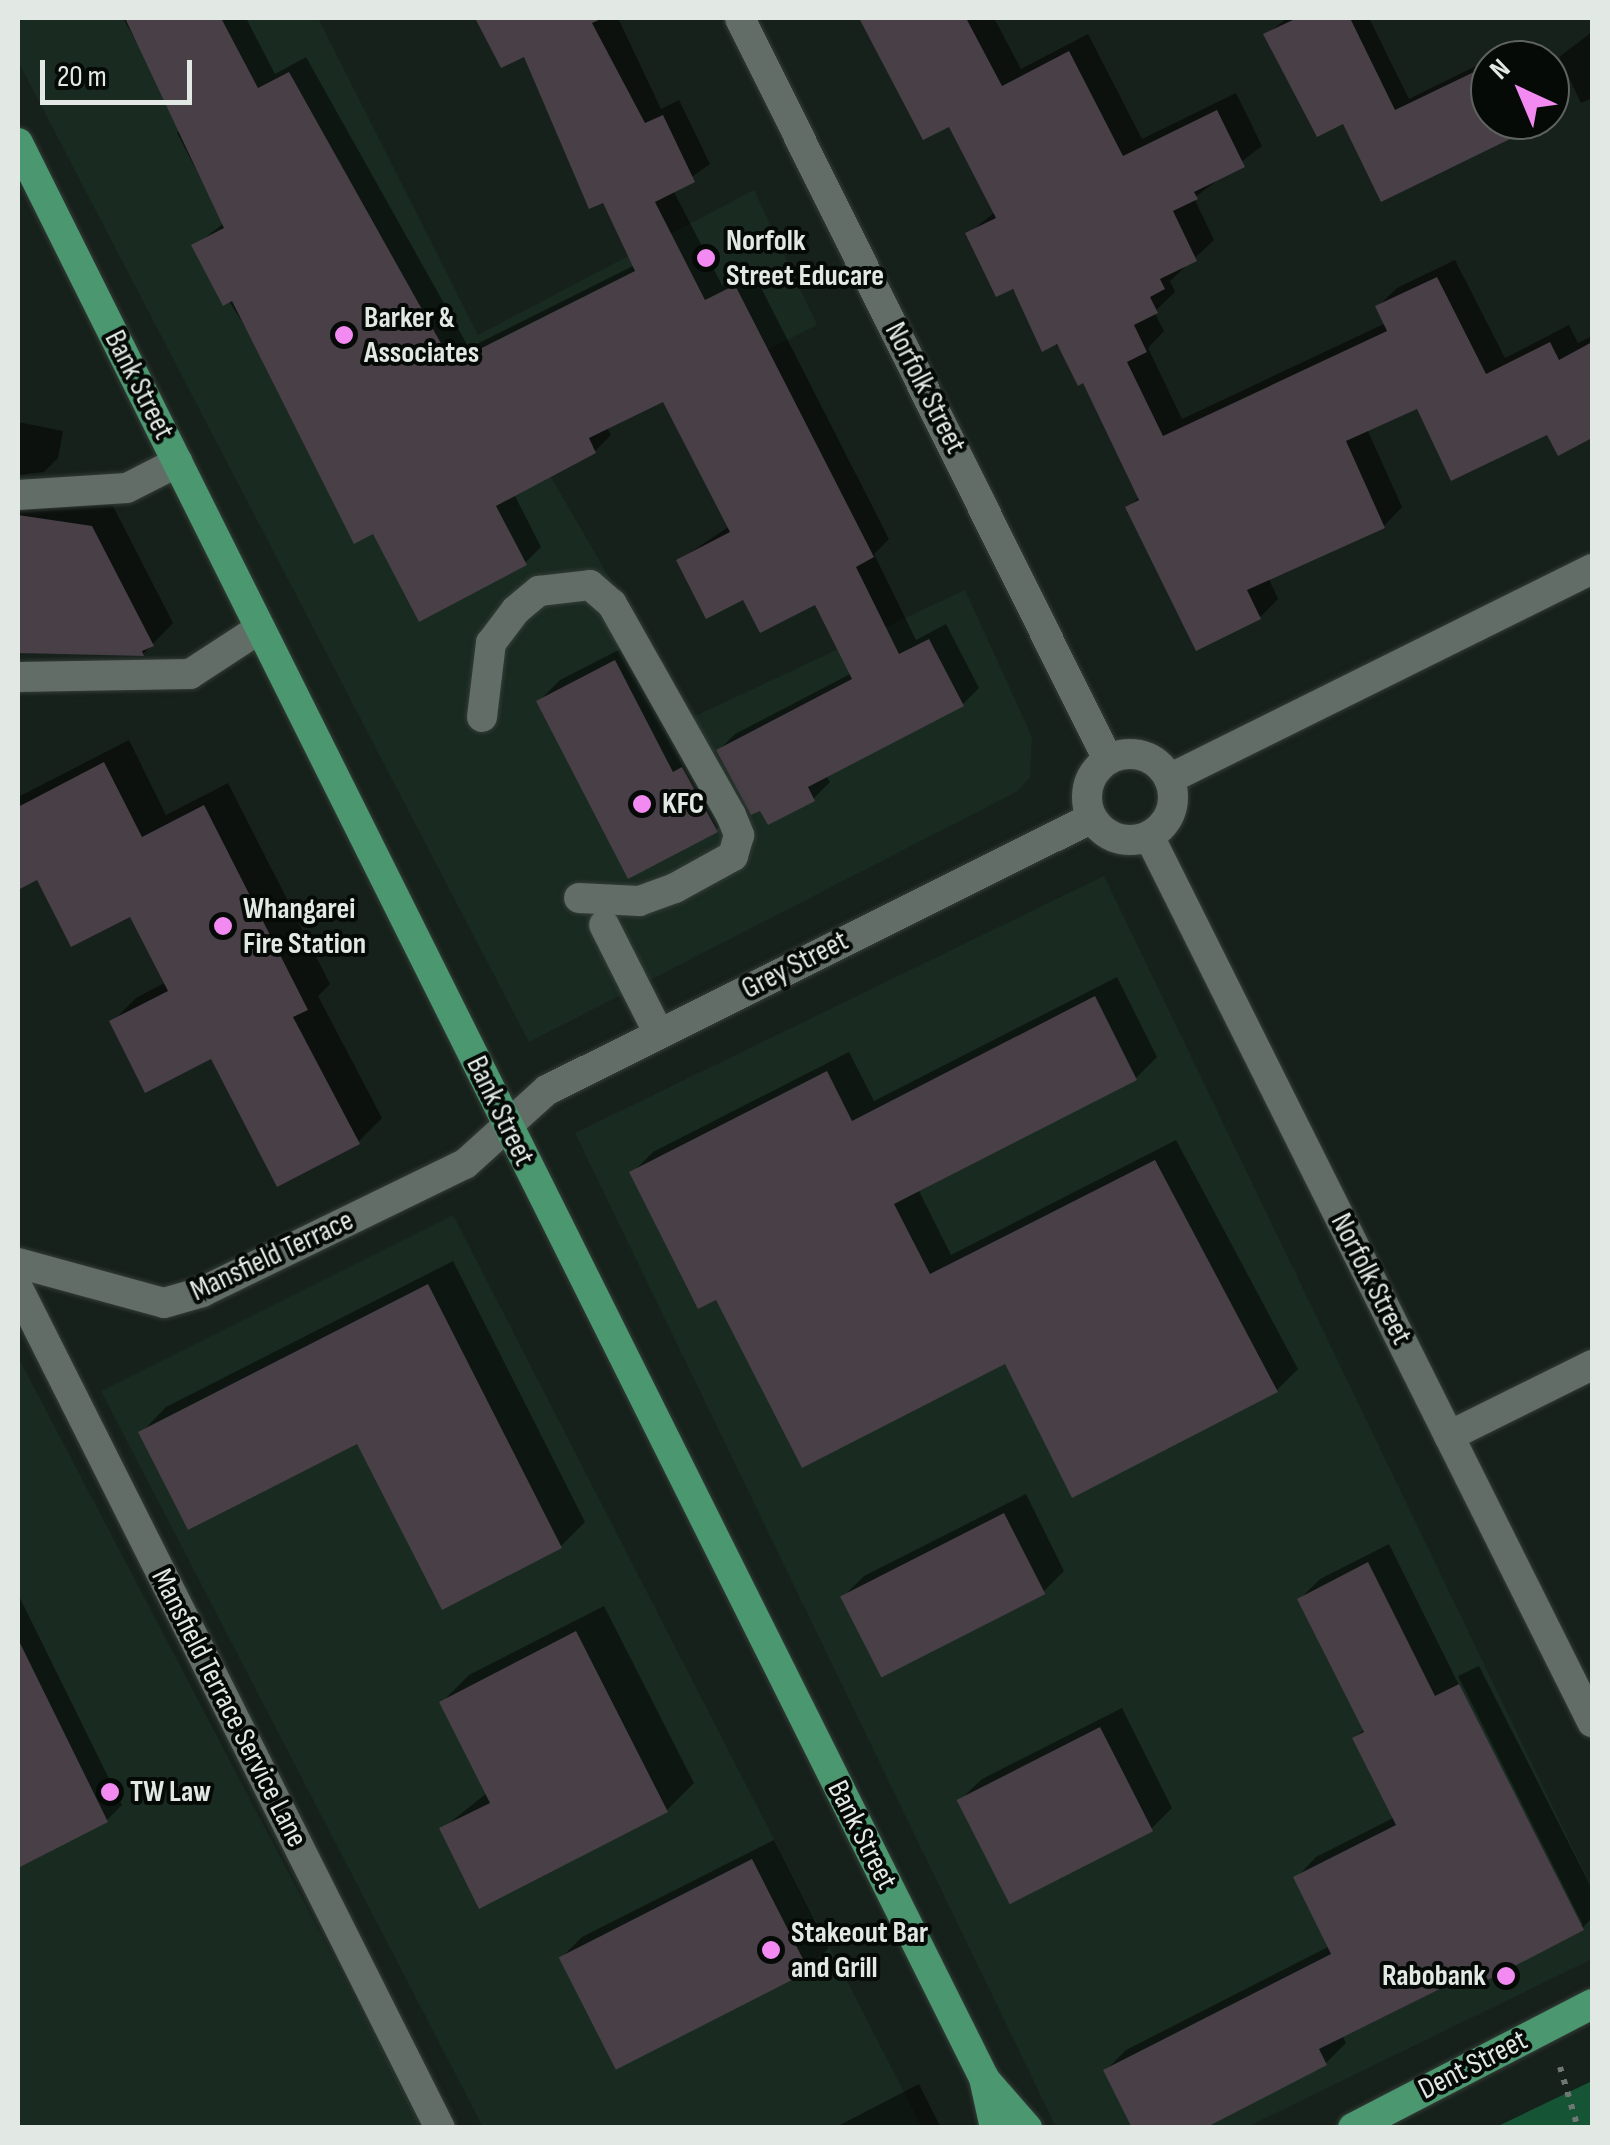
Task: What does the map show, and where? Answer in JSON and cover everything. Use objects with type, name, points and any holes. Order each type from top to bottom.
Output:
[{"type":"main road","name":"Bank Street","points":[[18,142],[984,2078],[1027,2128]]},
{"type":"main road","name":"Dent Street","points":[[1353,2128],[1592,2004]]},
{"type":"main road","name":"Bank Street","points":[[984,2078],[995,2128]]},
{"type":"street","name":"Norfolk Street","points":[[740,18],[1108,760]]},
{"type":"street","points":[[18,494],[128,488],[178,462]]},
{"type":"street","points":[[1169,779],[1592,569]]},
{"type":"street","points":[[482,718],[491,643],[516,610],[538,591],[590,585],[612,604],[731,815],[740,835],[732,856],[675,888],[639,902],[579,898]]},
{"type":"street","points":[[18,678],[190,674],[259,630]]},
{"type":"street","points":[[1121,754],[1149,758],[1169,779],[1168,818],[1149,836],[1123,840],[1092,818],[1090,780],[1108,760],[1121,754]]},
{"type":"street","name":"Grey Street","points":[[508,1128],[547,1090],[1092,818]]},
{"type":"street","name":"Norfolk Street","points":[[1149,836],[1592,1722]]},
{"type":"street","points":[[604,925],[658,1034]]},
{"type":"street","name":"Mansfield Terrace","points":[[18,1262],[142,1299],[184,1298],[465,1164],[508,1128]]},
{"type":"street","name":"Mansfield Terrace Service Lane","points":[[18,1288],[440,2128]]},
{"type":"street","points":[[1449,1436],[1592,1366]]},
{"type":"path","points":[[1548,2026],[1578,2128]]},
{"type":"shaded area","points":[[18,18],[318,18],[478,335],[754,190],[817,325],[655,406],[643,383],[523,429],[691,718],[965,590],[1032,737],[1030,777],[1018,791],[529,1042],[18,61]]},
{"type":"shaded area","points":[[1104,876],[1592,1888],[1592,1959],[1247,2127],[1056,2127],[575,1133]]},
{"type":"shaded area","points":[[453,1215],[922,2127],[483,2127],[101,1391]]},
{"type":"shaded area","points":[[18,1357],[422,2127],[18,2127]]},
{"type":"green space","points":[[1592,2081],[1592,2127],[1496,2127]]},
{"type":"building","points":[[125,18],[221,18],[258,88],[289,72],[452,363],[635,271],[603,203],[589,209],[524,57],[501,68],[475,18],[603,18],[592,23],[645,123],[663,115],[695,182],[655,202],[705,300],[735,285],[874,557],[856,567],[899,654],[929,639],[964,706],[808,787],[815,801],[768,825],[760,811],[751,815],[716,750],[852,679],[815,605],[760,633],[743,600],[706,619],[676,560],[730,532],[663,402],[589,438],[596,453],[496,506],[527,565],[419,622],[373,534],[354,544],[232,301],[223,306],[191,245],[224,228]]},
{"type":"building","points":[[859,18],[966,18],[1002,86],[1069,51],[1123,156],[1217,110],[1245,167],[1194,192],[1198,199],[1173,211],[1197,261],[1160,279],[1165,289],[1150,297],[1158,313],[1134,325],[1147,352],[1127,362],[1163,436],[1387,331],[1375,306],[1437,277],[1486,374],[1550,342],[1559,360],[1592,342],[1592,438],[1558,456],[1547,435],[1451,481],[1417,409],[1346,441],[1385,528],[1247,590],[1261,619],[1196,651],[1125,507],[1139,500],[1083,383],[1078,386],[1057,344],[1042,352],[1013,289],[996,297],[965,233],[996,218],[949,127],[923,140]]},
{"type":"building","points":[[1297,18],[1350,18],[1395,110],[1470,74],[1470,140],[1508,140],[1381,202],[1343,124],[1317,137],[1263,34]]},
{"type":"building","points":[[18,515],[92,526],[154,646],[142,651],[144,656],[18,653]]},
{"type":"building","points":[[615,660],[673,772],[682,767],[718,832],[628,879],[536,701]]},
{"type":"building","points":[[104,762],[142,837],[204,805],[308,1010],[293,1017],[360,1144],[277,1187],[211,1059],[145,1093],[109,1021],[168,991],[130,917],[71,947],[37,880],[18,890],[18,807]]},
{"type":"building","points":[[1095,996],[1137,1080],[894,1204],[930,1274],[1155,1160],[1278,1392],[1072,1498],[1005,1364],[802,1468],[716,1300],[698,1309],[629,1172],[827,1071],[852,1121]]},
{"type":"building","points":[[428,1284],[562,1548],[442,1610],[357,1444],[188,1530],[138,1432]]},
{"type":"building","points":[[1004,1513],[1045,1594],[881,1678],[840,1597]]},
{"type":"building","points":[[1368,1562],[1435,1696],[1459,1684],[1584,1930],[1478,1985],[1472,1973],[1319,2049],[1327,2065],[1205,2128],[1132,2128],[1103,2070],[1331,1954],[1293,1877],[1396,1825],[1352,1738],[1364,1732],[1297,1599]]},
{"type":"building","points":[[576,1631],[668,1812],[479,1909],[439,1828],[490,1803],[439,1702]]},
{"type":"building","points":[[18,1639],[108,1822],[18,1868]]},
{"type":"building","points":[[1100,1727],[1153,1831],[1010,1904],[957,1800]]},
{"type":"building","points":[[752,1859],[809,1971],[616,2070],[559,1958]]},
{"type":"place","name":"Norfolk Street Educare","points":[[706,258]]},
{"type":"place","name":"Barker & Associates","points":[[344,335]]},
{"type":"place","name":"KFC","points":[[642,804]]},
{"type":"place","name":"Whangarei Fire Station","points":[[223,926]]},
{"type":"place","name":"TW Law","points":[[110,1792]]},
{"type":"place","name":"Stakeout Bar and Grill","points":[[771,1950]]},
{"type":"place","name":"Rabobank","points":[[1506,1976]]}]
